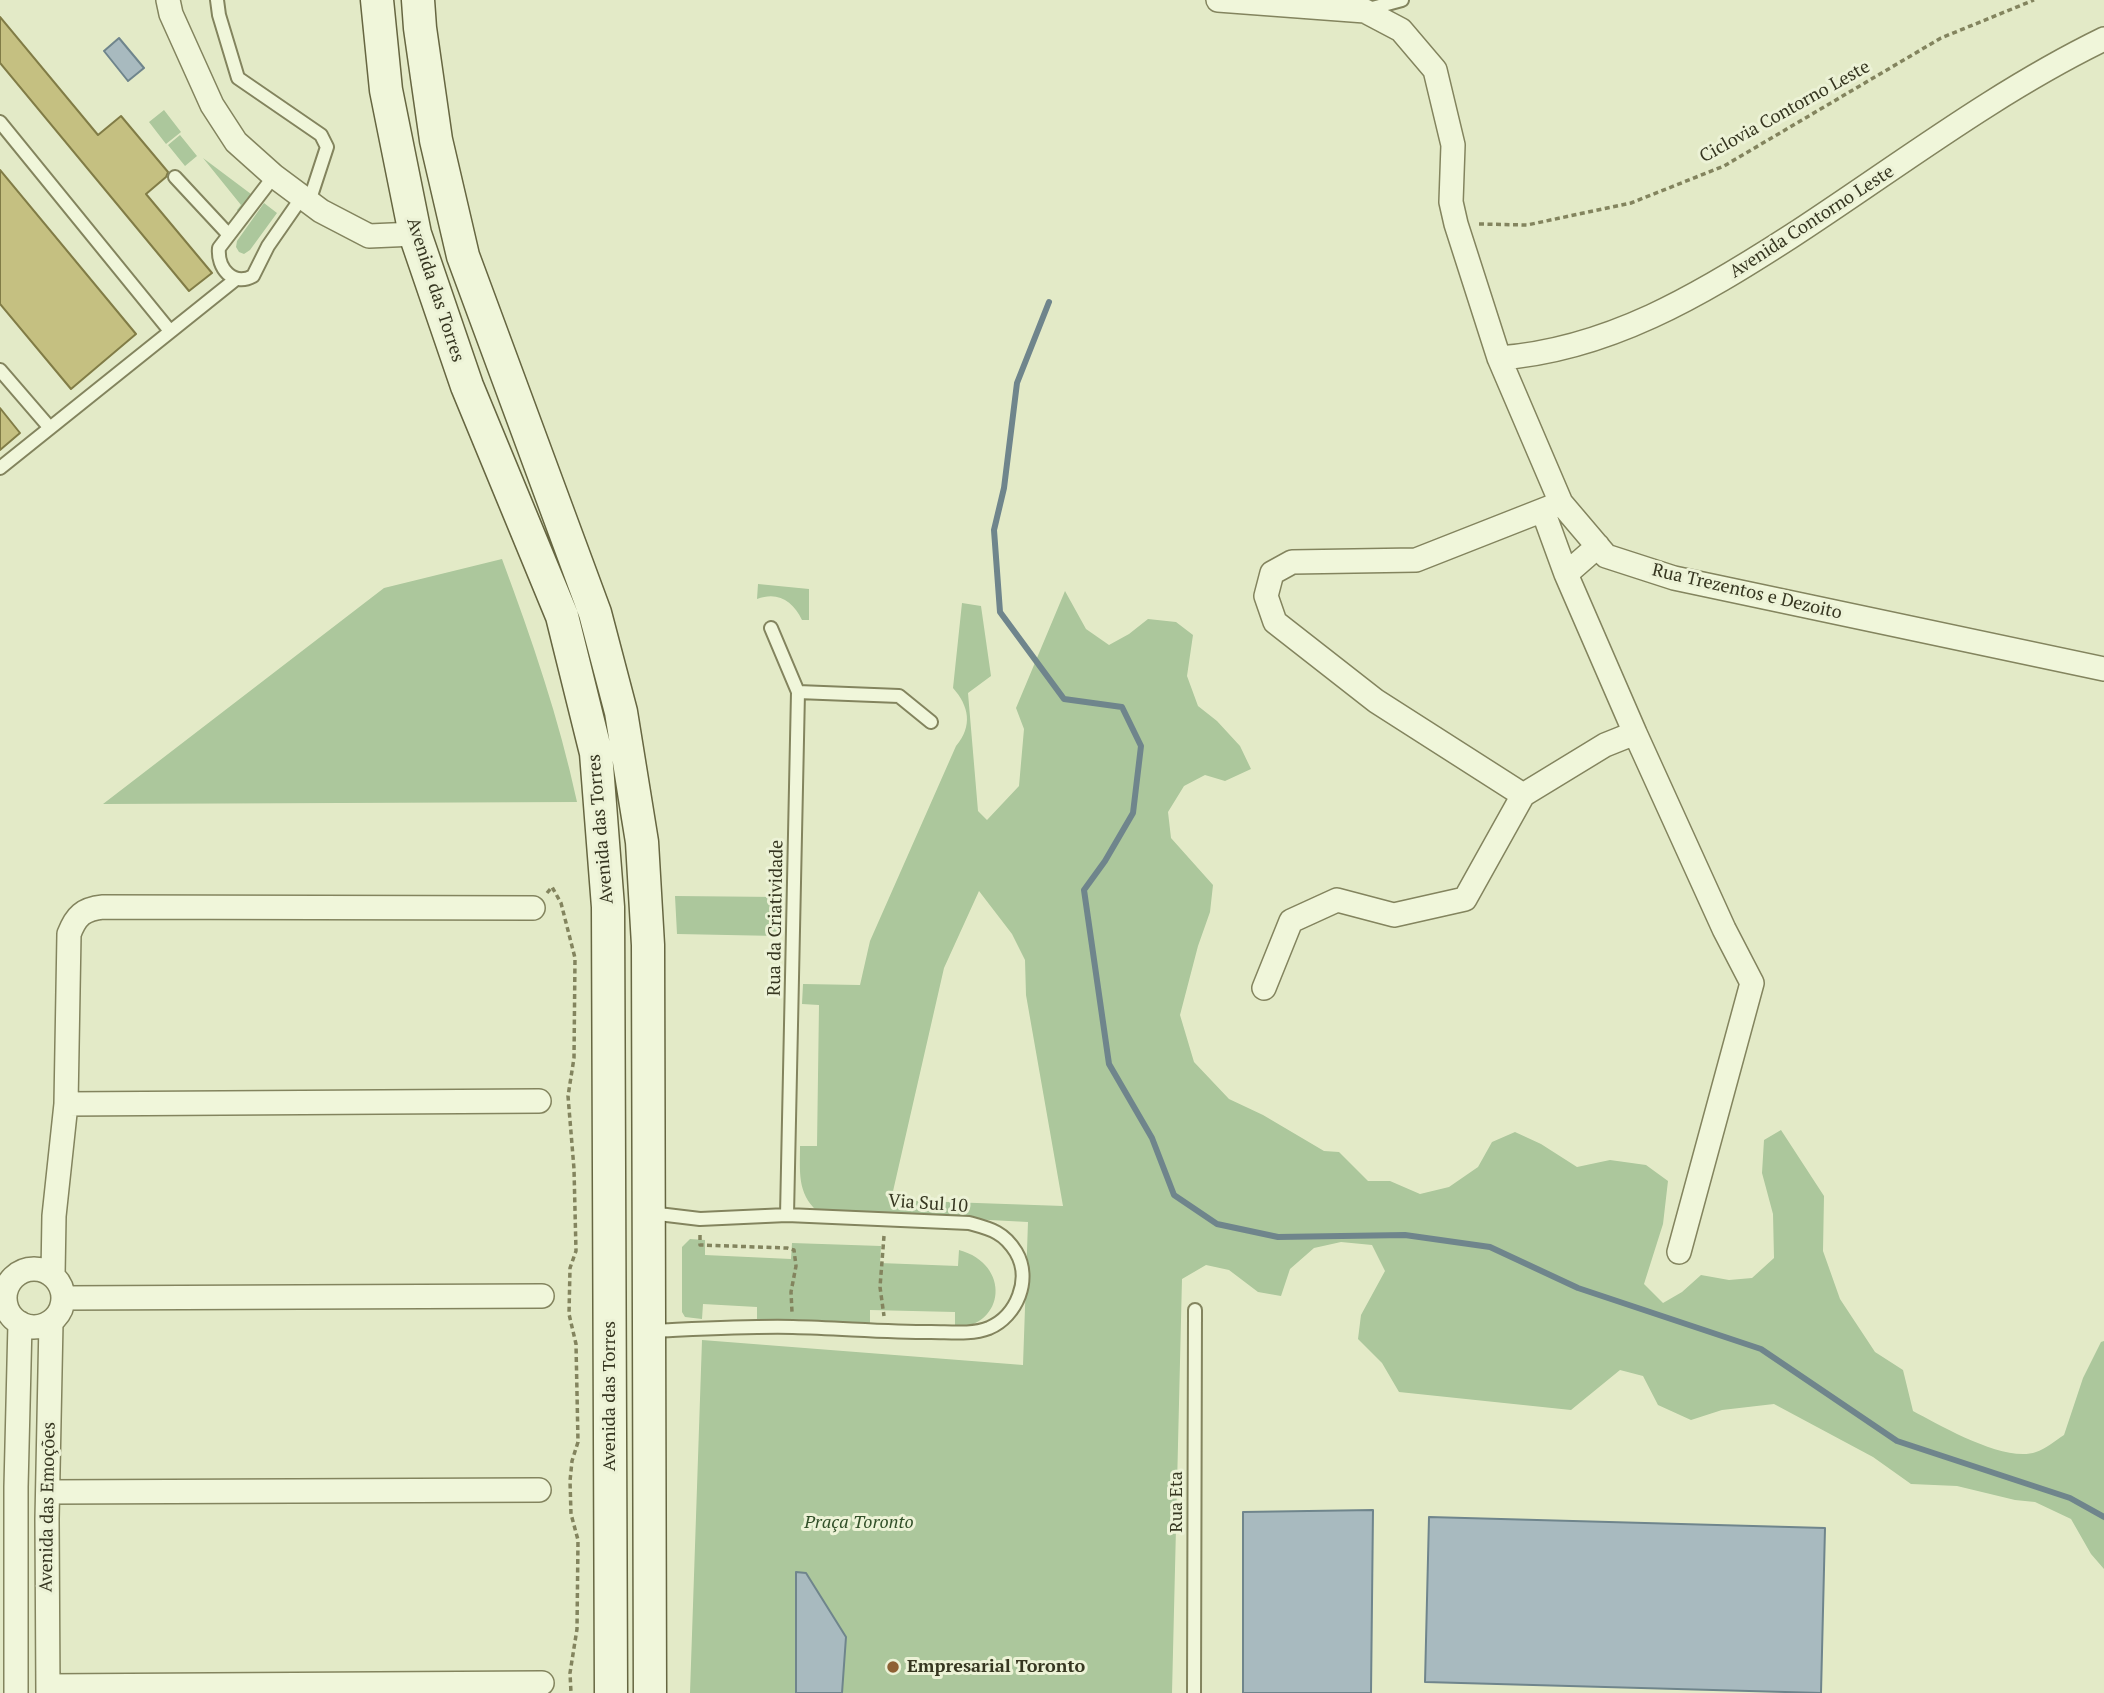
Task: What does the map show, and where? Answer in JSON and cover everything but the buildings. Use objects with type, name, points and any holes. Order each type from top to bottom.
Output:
[{"type":"main road","name":"Avenida das Torres","points":[[377,0],[386,90],[415,233],[467,386],[562,616],[596,753],[608,907],[611,1693]]},
{"type":"main road","name":"Avenida das Torres","points":[[418,0],[436,140],[463,256],[595,613],[621,712],[642,842],[648,946],[650,1693]]},
{"type":"street","points":[[168,0],[171,14],[212,105],[236,142],[306,200],[369,236],[415,233]]},
{"type":"street","name":"Rua Trezentos e Dezoito","points":[[1218,0],[1364,10],[1401,30],[1435,70],[1452,145],[1451,202],[1499,358],[1552,507],[1606,556],[1674,578],[2104,669]]},
{"type":"street","name":"Avenida Contorno Leste","points":[[1499,358],[1559,349],[1605,337],[1666,311],[1723,280],[2020,84],[2104,39]]},
{"type":"street","points":[[1523,795],[1376,701],[1275,622],[1266,596],[1272,573],[1292,562],[1416,560],[1552,507],[1566,574],[1724,929],[1752,983],[1679,1252]]},
{"type":"street","points":[[1566,574],[1598,546]]},
{"type":"street","points":[[1264,988],[1292,922],[1337,901],[1394,915],[1465,900],[1523,795],[1605,745],[1635,733]]},
{"type":"street","points":[[53,1275],[54,1216],[66,1104],[69,934],[80,914],[88,908],[103,907],[533,908]]},
{"type":"street","points":[[66,1104],[538,1101]]},
{"type":"street","points":[[51,1322],[32,1327],[20,1323],[9,1313],[3,1298],[12,1279],[24,1271],[41,1247],[54,1216]]},
{"type":"street","points":[[24,1271],[39,1269],[53,1275],[61,1286],[64,1298],[542,1296]]},
{"type":"street","name":"Avenida das Emoções","points":[[48,1690],[51,1322],[60,1312],[64,1298]]},
{"type":"street","name":"Avenida das Emoções","points":[[10,1687],[8,1487],[20,1323]]},
{"type":"street","points":[[48,1492],[539,1490]]},
{"type":"street","points":[[48,1690],[542,1683]]},
{"type":"lane","points":[[0,468],[236,279],[248,279],[253,275],[268,246],[306,200],[327,146],[321,135],[238,78],[217,0]]},
{"type":"lane","points":[[1364,10],[1402,0]]},
{"type":"lane","points":[[0,122],[170,331]]},
{"type":"lane","points":[[236,279],[222,267],[219,248],[274,176]]},
{"type":"lane","points":[[175,177],[229,235]]},
{"type":"lane","points":[[0,370],[50,428]]},
{"type":"lane","name":"Rua da Criatividade","points":[[771,628],[798,692],[787,1215]]},
{"type":"lane","points":[[798,692],[899,696],[931,722]]},
{"type":"lane","name":"Via Sul 10","points":[[648,1213],[700,1219],[787,1215],[968,1223],[989,1228],[1007,1238],[1019,1256],[1023,1276],[1020,1294],[1002,1321],[972,1332],[887,1332],[793,1327],[649,1331]]},
{"type":"lane","name":"Rua Eta","points":[[1194,1693],[1195,1310]]},
{"type":"path","name":"Ciclovia Contorno Leste","points":[[1457,224],[1527,225],[1631,203],[1724,166],[1941,38],[2034,0]]},
{"type":"path","points":[[533,908],[552,887],[561,903],[575,958],[574,1058],[568,1096],[574,1169],[576,1251],[570,1268],[569,1314],[576,1344],[578,1442],[570,1481],[571,1514],[578,1540],[578,1629],[570,1673],[571,1693]]},
{"type":"path","points":[[884,1218],[880,1287],[887,1332]]},
{"type":"path","points":[[700,1219],[700,1245],[778,1247],[794,1250],[796,1266],[791,1292],[793,1327]]},
{"type":"green space","points":[[164,110],[181,132],[166,144],[149,122]]},
{"type":"green space","points":[[180,135],[197,156],[185,166],[168,145]]},
{"type":"green space","points":[[203,158],[251,194],[238,212],[241,205]]},
{"type":"green space","points":[[264,203],[277,213],[250,250],[244,254],[239,252],[237,241]]},
{"type":"green space","points":[[502,559],[544,679],[577,802],[103,804],[384,588]]},
{"type":"green space","points":[[758,584],[809,589],[809,620],[802,620],[784,599],[772,596],[757,599]]},
{"type":"green space","name":"Praça Toronto","points":[[1065,591],[1086,629],[1109,645],[1148,619],[1176,622],[1193,635],[1187,676],[1198,706],[1217,721],[1240,746],[1251,769],[1225,781],[1205,775],[1184,786],[1168,812],[1171,838],[1213,885],[1210,912],[1180,1015],[1194,1062],[1229,1099],[1263,1115],[1324,1151],[1339,1152],[1368,1181],[1390,1181],[1420,1194],[1449,1187],[1478,1167],[1492,1142],[1515,1132],[1541,1144],[1577,1167],[1610,1160],[1646,1165],[1668,1181],[1663,1224],[1644,1284],[1663,1303],[1682,1292],[1701,1275],[1729,1280],[1752,1278],[1774,1258],[1773,1214],[1762,1173],[1764,1140],[1781,1130],[1824,1196],[1823,1251],[1840,1299],[1875,1352],[1903,1370],[1913,1411],[1991,1448],[2023,1454],[2036,1452],[2064,1435],[2083,1378],[2101,1342],[2104,1341],[2104,1569],[2091,1554],[2071,1519],[2035,1502],[1957,1486],[1911,1484],[1873,1457],[1774,1404],[1722,1410],[1691,1420],[1658,1405],[1643,1376],[1620,1370],[1571,1410],[1399,1392],[1382,1363],[1358,1339],[1361,1315],[1385,1271],[1372,1245],[1341,1242],[1314,1248],[1290,1269],[1281,1296],[1258,1292],[1229,1270],[1206,1265],[1182,1279],[1172,1693],[690,1693],[702,1340],[1023,1365],[1028,1222],[817,1211],[803,1189],[800,1164],[800,1146],[817,1146],[819,1005],[802,1004],[803,984],[860,985],[870,941],[967,724],[963,702],[953,688],[962,603],[981,606],[991,676],[968,693],[978,811],[987,820],[1019,786],[1024,729],[1016,708]],"holes":[[[979,891],[1012,934],[1025,960],[1026,995],[1063,1206],[891,1200],[944,968]]]},
{"type":"green space","points":[[675,896],[779,897],[778,936],[677,934]]},
{"type":"green space","points":[[690,1239],[705,1240],[705,1255],[791,1259],[792,1243],[881,1246],[880,1263],[958,1266],[959,1250],[976,1257],[987,1268],[994,1280],[996,1294],[984,1317],[972,1325],[955,1328],[955,1312],[870,1310],[870,1326],[757,1322],[757,1307],[703,1304],[702,1319],[685,1317],[682,1312],[682,1247]]},
{"type":"shaded area","points":[[119,38],[144,68],[128,81],[104,51]]},
{"type":"shaded area","points":[[1373,1510],[1371,1693],[1243,1693],[1243,1512]]},
{"type":"shaded area","points":[[1429,1517],[1825,1528],[1821,1693],[1425,1682]]},
{"type":"shaded area","points":[[796,1572],[806,1573],[846,1637],[842,1693],[796,1693]]},
{"type":"waterway","points":[[1049,302],[1017,383],[1004,488],[994,530],[1000,612],[1064,699],[1122,707],[1141,746],[1133,813],[1105,861],[1084,890],[1109,1064],[1152,1138],[1174,1195],[1217,1224],[1278,1237],[1405,1235],[1490,1247],[1578,1288],[1761,1349],[1897,1441],[2070,1498],[2104,1517]]},
{"type":"place","name":"Empresarial Toronto","points":[[893,1667]]}]
